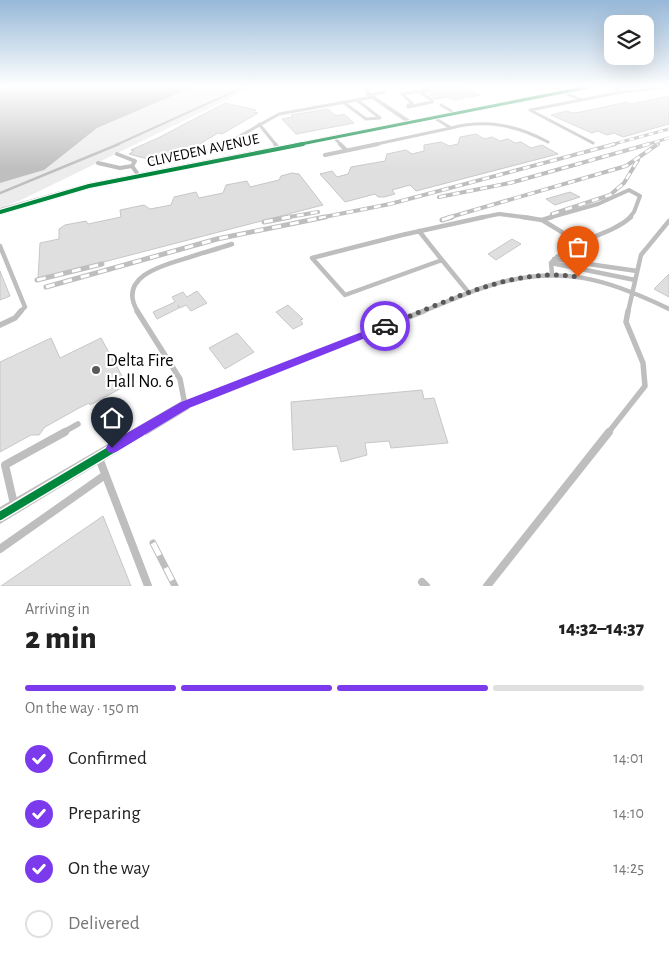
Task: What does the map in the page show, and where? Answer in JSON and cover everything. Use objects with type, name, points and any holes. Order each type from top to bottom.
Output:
[{"type":"street","points":[[398,114],[408,121]]},
{"type":"street","name":"CLIVEDEN AVENUE","points":[[0,212],[57,194],[445,114]]},
{"type":"street","points":[[0,516],[185,405]]},
{"type":"lane","points":[[224,145],[278,114]]},
{"type":"lane","points":[[360,114],[366,119],[380,118],[375,114]]},
{"type":"lane","points":[[539,114],[593,142]]},
{"type":"lane","points":[[433,117],[450,128]]},
{"type":"lane","points":[[325,154],[478,122],[514,127],[532,133],[548,142]]},
{"type":"lane","points":[[259,124],[278,148]]},
{"type":"lane","points":[[333,136],[346,150]]},
{"type":"lane","points":[[117,154],[135,161],[132,166]]},
{"type":"lane","points":[[98,163],[120,168],[132,166]]},
{"type":"lane","points":[[132,166],[139,176]]},
{"type":"lane","points":[[542,220],[598,204],[629,190],[640,196],[632,216],[616,230],[580,243],[553,261]]},
{"type":"lane","points":[[442,260],[345,295],[312,258],[419,231],[499,214],[542,220],[580,243]]},
{"type":"lane","points":[[487,586],[645,386],[643,363],[626,322],[641,255],[669,221]]},
{"type":"lane","points":[[419,231],[468,293]]},
{"type":"lane","points":[[232,244],[152,269],[138,280],[133,291],[134,306],[180,378],[185,405],[468,293],[507,281],[552,274],[592,279],[632,290],[669,309]]},
{"type":"lane","points":[[0,246],[25,306],[15,318],[0,325]]},
{"type":"lane","points":[[553,261],[637,271]]},
{"type":"lane","points":[[552,274],[553,261]]},
{"type":"lane","points":[[553,261],[635,280]]},
{"type":"lane","points":[[15,507],[2,467],[78,424]]},
{"type":"lane","points":[[98,456],[148,586]]},
{"type":"lane","points":[[0,548],[105,475]]},
{"type":"shaded area","points":[[0,114],[129,114],[97,128],[44,170],[0,183]]},
{"type":"shaded area","points":[[112,114],[197,114],[21,200],[0,208],[0,156]]},
{"type":"building","points":[[203,114],[256,114],[222,134],[218,133],[176,158],[155,161],[129,154],[134,151],[131,150]]},
{"type":"building","points":[[334,114],[336,116],[344,114],[354,123],[296,134],[282,119],[293,117],[291,115]]},
{"type":"building","points":[[669,114],[669,124],[623,137],[614,133],[607,135],[598,131],[592,133],[551,115]]},
{"type":"building","points":[[476,134],[484,139],[492,137],[500,141],[508,139],[515,143],[521,142],[531,148],[542,145],[558,154],[416,191],[410,185],[392,190],[395,194],[384,197],[378,197],[375,194],[345,202],[320,174],[332,171],[337,177],[348,174],[351,167],[385,161],[387,154],[406,150],[412,154],[424,151],[424,145],[441,142],[449,146],[458,144],[460,137]]},
{"type":"building","points":[[292,173],[299,174],[323,205],[38,279],[40,243],[59,239],[59,229],[65,225],[86,221],[88,224],[121,217],[120,210],[144,205],[150,209],[171,205],[174,197],[196,192],[199,198],[223,193],[226,185],[247,181],[250,187],[279,180],[281,176]]},
{"type":"building","points":[[570,192],[580,197],[555,205],[546,199]]},
{"type":"building","points":[[512,239],[521,244],[496,260],[488,254]]},
{"type":"building","points":[[0,271],[10,296],[0,300]]},
{"type":"building","points":[[669,274],[669,297],[654,289]]},
{"type":"building","points":[[197,291],[207,303],[191,311],[186,305],[180,308],[178,305],[179,308],[157,319],[153,312],[175,302],[172,297],[183,292],[187,297]]},
{"type":"building","points":[[288,305],[303,319],[300,320],[303,324],[293,329],[276,312]]},
{"type":"building","points":[[237,333],[254,352],[225,369],[209,348]]},
{"type":"building","points":[[51,338],[60,358],[101,338],[127,385],[45,427],[39,435],[31,435],[0,452],[0,362]]},
{"type":"building","points":[[422,390],[424,399],[434,398],[448,443],[391,448],[389,441],[365,443],[367,455],[341,462],[337,446],[293,450],[291,402]]},
{"type":"building","points":[[103,516],[131,586],[1,586]]},
{"type":"waterway","points":[[116,145],[184,114]]},
{"type":"waterway","points":[[0,193],[119,144]]},
{"type":"railway","points":[[610,145],[669,129]]},
{"type":"railway","points":[[645,145],[669,138]]},
{"type":"railway","points":[[319,218],[390,204],[615,144]]},
{"type":"railway","points":[[439,197],[510,183],[649,144]]},
{"type":"railway","points":[[447,218],[626,166],[658,144]]},
{"type":"railway","points":[[552,214],[610,195],[624,183],[638,160]]},
{"type":"railway","points":[[283,218],[318,212]]},
{"type":"railway","points":[[264,222],[290,217]]},
{"type":"railway","points":[[46,287],[217,239],[325,217]]},
{"type":"railway","points":[[442,220],[452,217]]},
{"type":"railway","points":[[37,280],[102,264]]},
{"type":"railway","points":[[153,543],[175,586]]},
{"type":"cycle path","points":[[0,212],[89,186],[450,114]]},
{"type":"cycle path","points":[[0,516],[185,405]]},
{"type":"way so far","points":[[385,326],[488,286],[547,274],[578,277]]},
{"type":"place","name":"Delta Fire Hall No. 6","points":[[96,370]]},
{"type":"route","points":[[112,448],[185,405],[385,326]]}]
